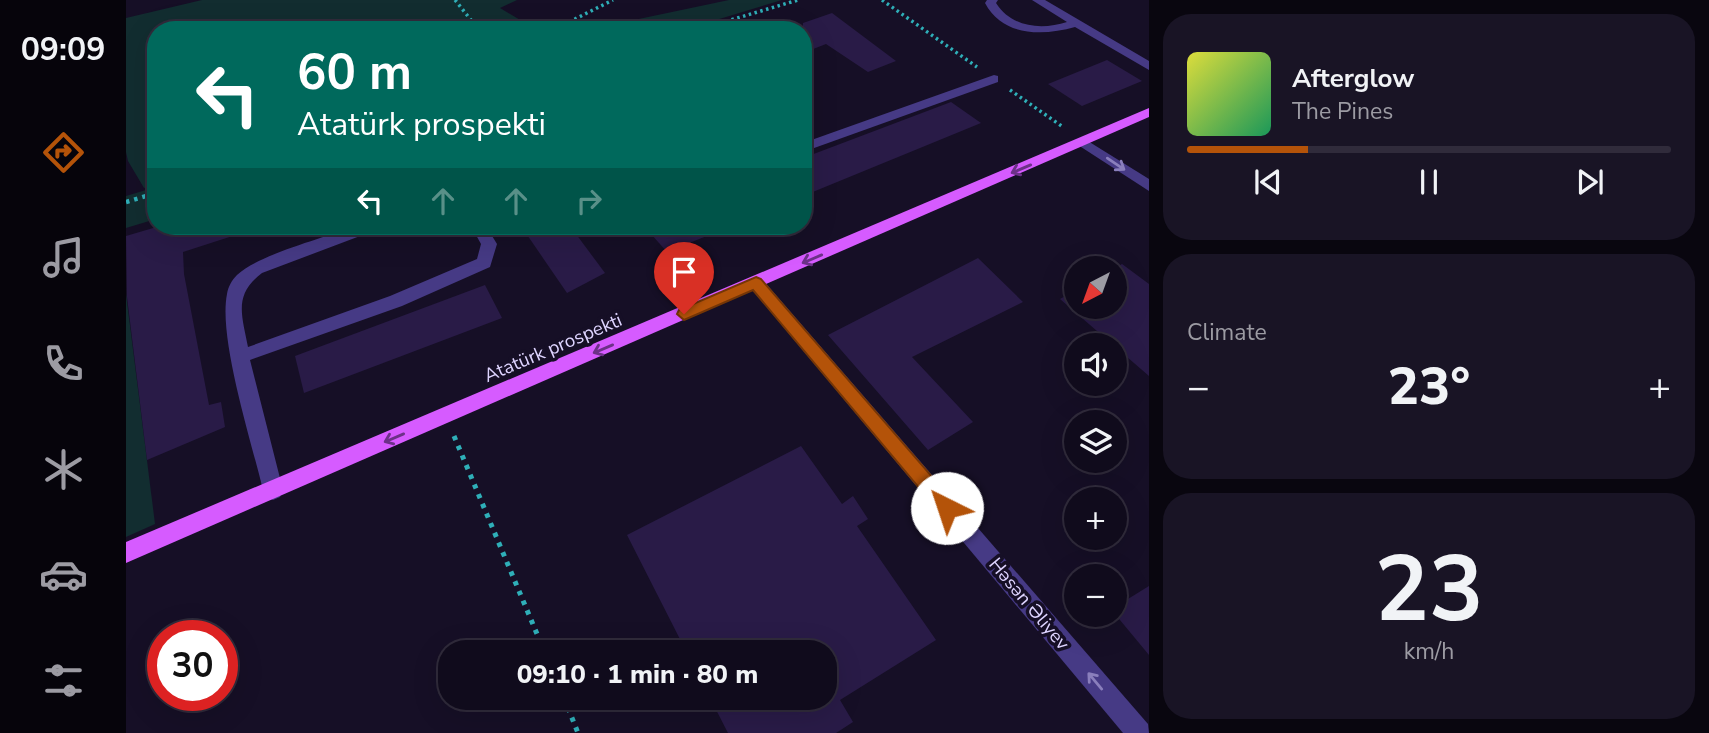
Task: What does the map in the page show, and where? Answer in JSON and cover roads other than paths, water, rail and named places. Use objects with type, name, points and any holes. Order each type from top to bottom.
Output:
[{"type":"main road","name":"Atatürk prospekti","points":[[126,553],[1149,112]]},
{"type":"street","points":[[993,0],[990,3],[992,8],[1020,28],[1032,33],[1043,33],[1077,23]]},
{"type":"street","points":[[1037,0],[1149,66]]},
{"type":"street","points":[[812,145],[994,79]]},
{"type":"street","points":[[1083,142],[1149,186]]},
{"type":"street","points":[[273,490],[242,356],[234,295],[240,281],[256,269],[346,235]]},
{"type":"street","points":[[242,356],[396,301],[484,262],[489,244],[484,235]]},
{"type":"street","name":"Həsən Əliyev","points":[[756,283],[1139,733]]}]
